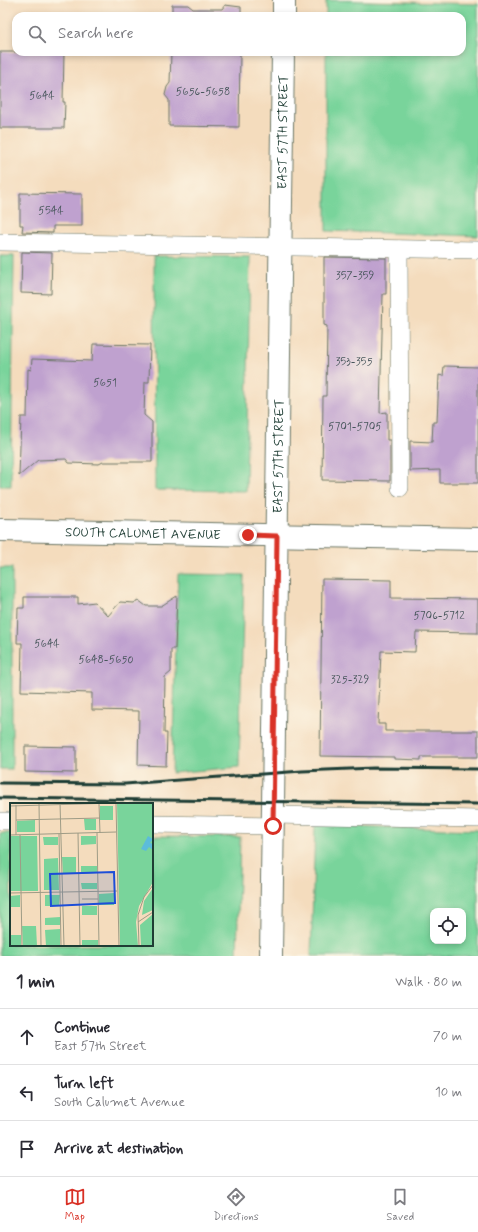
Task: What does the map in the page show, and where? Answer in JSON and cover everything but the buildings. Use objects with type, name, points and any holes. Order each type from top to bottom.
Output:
[{"type":"street","points":[[284,0],[284,12]]},
{"type":"street","name":"EAST 57TH STREET","points":[[271,956],[283,56]]},
{"type":"street","name":"SOUTH CALUMET AVENUE","points":[[0,530],[478,539]]},
{"type":"lane","points":[[0,242],[478,250]]},
{"type":"lane","points":[[399,249],[400,488]]},
{"type":"lane","points":[[153,824],[273,820],[478,819]]},
{"type":"green space","points":[[326,0],[478,4],[478,236],[326,231],[326,56],[466,56],[466,12],[326,12]]},
{"type":"green space","points":[[0,256],[14,256],[11,486],[0,486]]},
{"type":"green space","points":[[154,256],[250,257],[246,491],[155,490]]},
{"type":"green space","points":[[0,568],[12,568],[12,769],[0,769]]},
{"type":"green space","points":[[178,574],[244,575],[239,767],[172,773]]},
{"type":"green space","points":[[315,825],[478,830],[478,956],[311,956]]},
{"type":"green space","points":[[0,833],[10,833],[10,946],[153,946],[153,836],[240,837],[237,956],[0,956]]},
{"type":"railway","points":[[0,783],[125,784],[302,771],[374,768],[478,769]]},
{"type":"railway","points":[[0,798],[478,804]]},
{"type":"route","points":[[248,535],[277,536],[273,826]]}]
